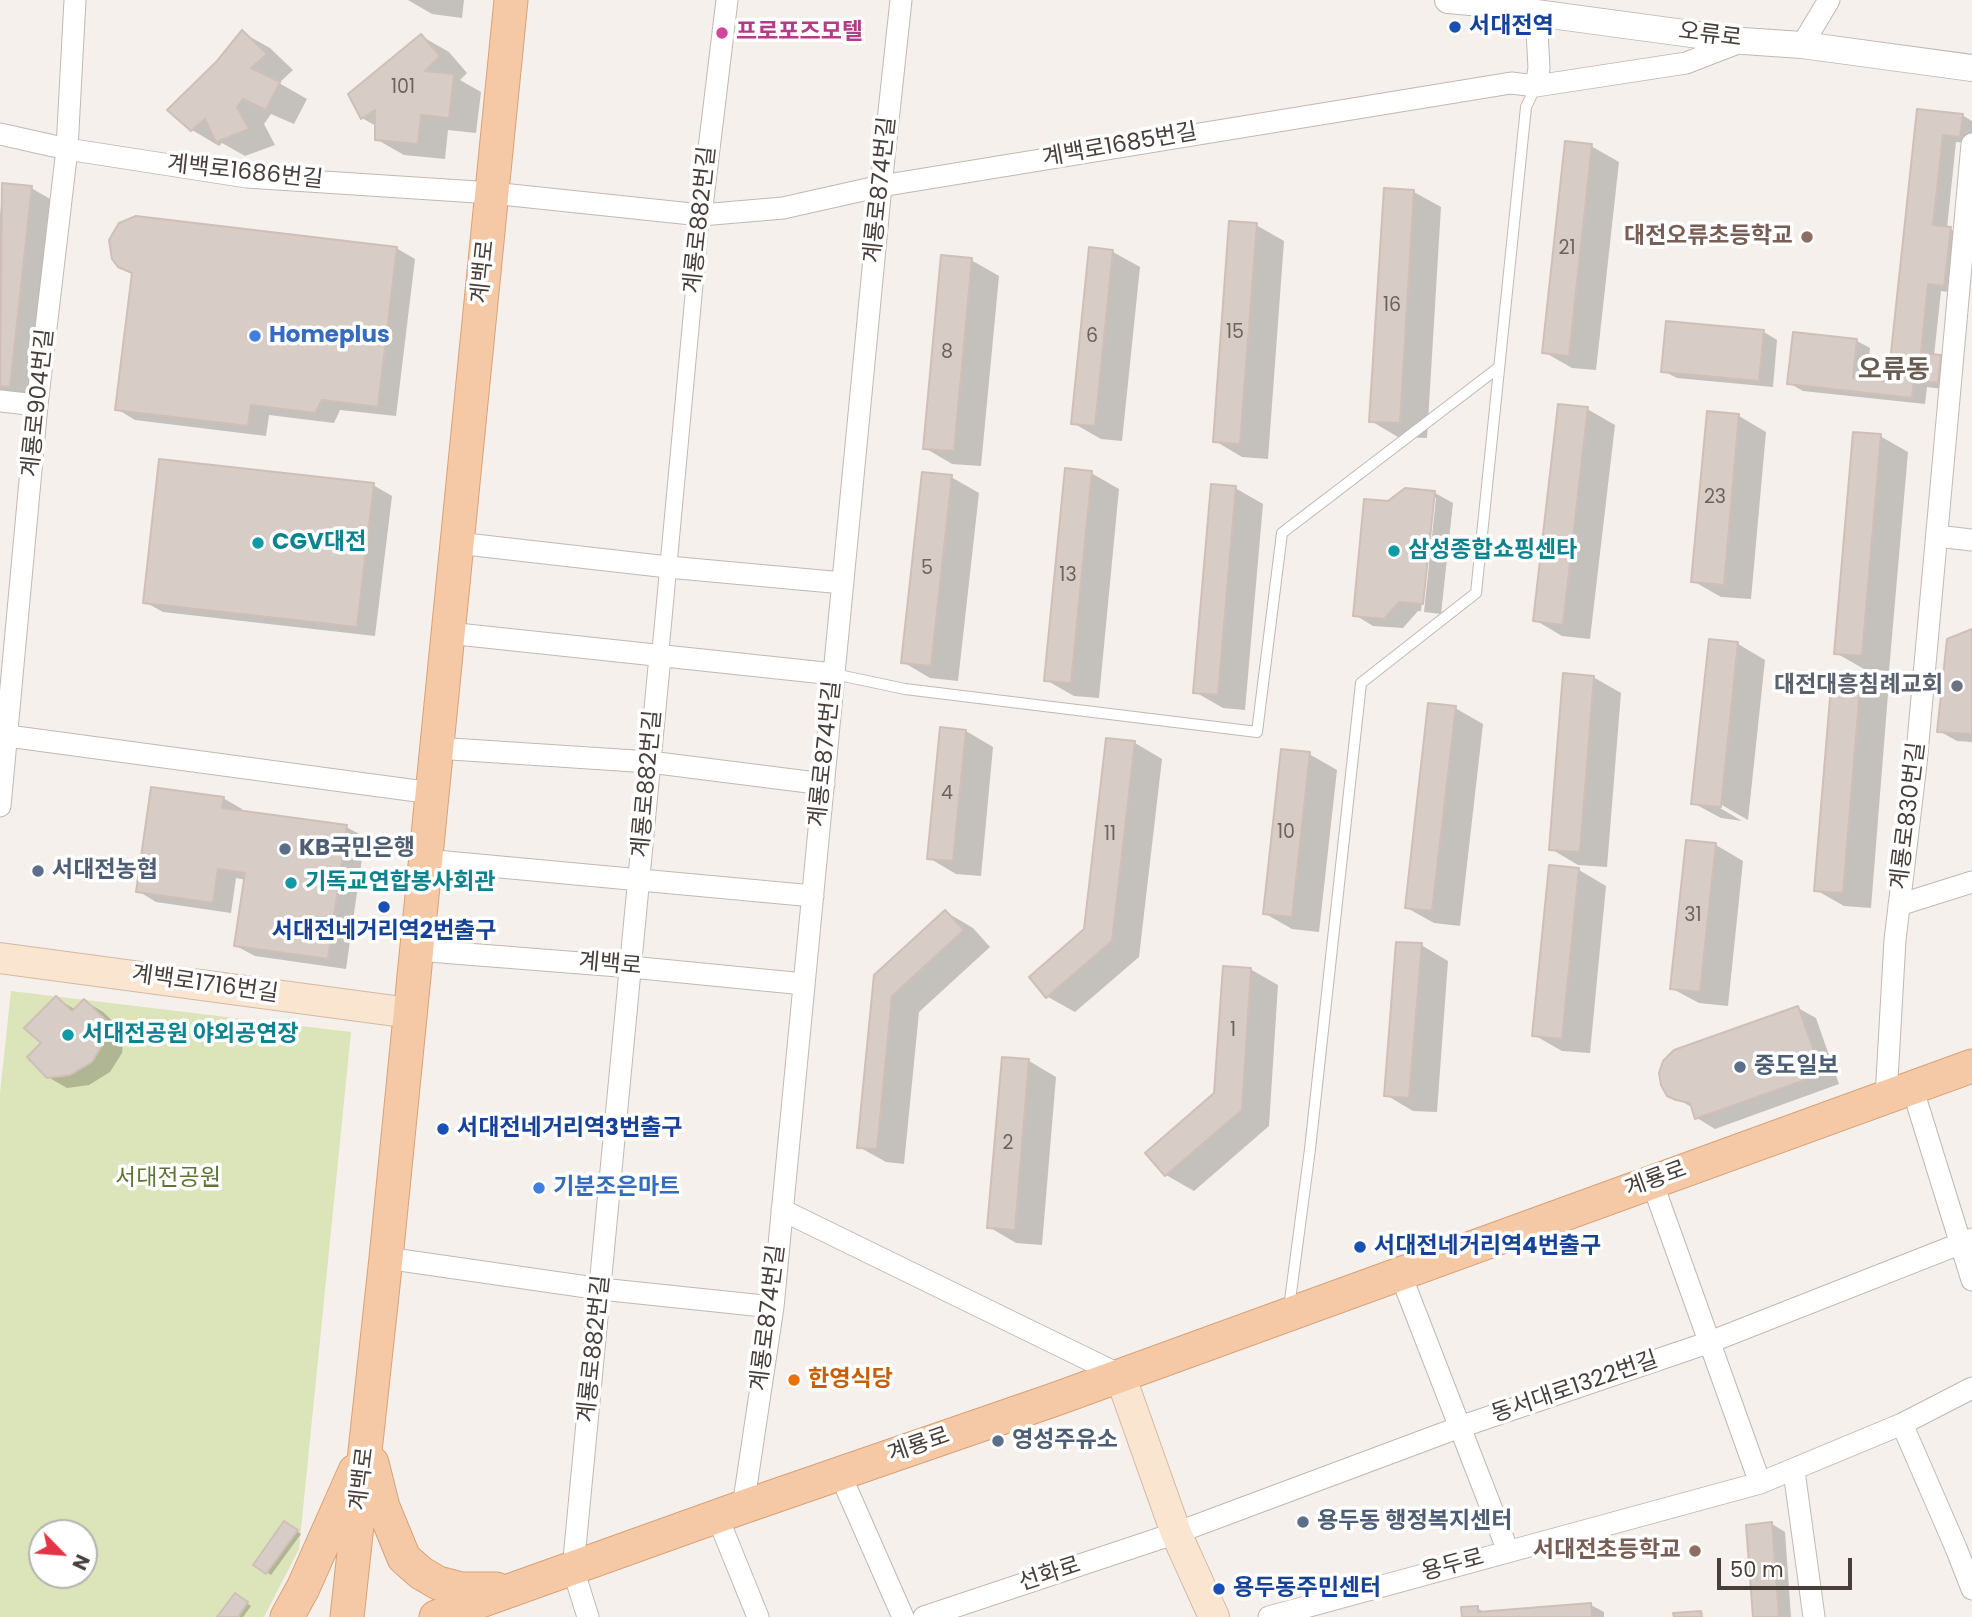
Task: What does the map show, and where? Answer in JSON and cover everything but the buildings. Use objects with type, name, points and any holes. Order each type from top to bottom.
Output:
[{"type":"main road","name":"계백로","points":[[347,1617],[386,1258],[511,0]]},
{"type":"main road","name":"계백로1716번길","points":[[0,958],[410,1013]]},
{"type":"main road","name":"계룡로","points":[[436,1617],[1121,1375],[1972,1066]]},
{"type":"main road","points":[[1121,1375],[1176,1533],[1214,1617]]},
{"type":"main road","points":[[367,1443],[383,1507],[404,1558],[438,1583],[461,1589],[523,1587]]},
{"type":"main road","points":[[287,1617],[303,1588],[367,1443]]},
{"type":"main road","points":[[475,1617],[523,1587]]},
{"type":"street","name":"계룡로904번길","points":[[0,806],[37,405],[67,149],[75,0]]},
{"type":"street","name":"계룡로882번길","points":[[573,1569],[701,215],[727,0]]},
{"type":"street","name":"계룡로874번길","points":[[730,1511],[772,1307],[901,0]]},
{"type":"street","name":"오류로","points":[[1448,0],[1493,2],[1536,13],[1972,68]]},
{"type":"street","points":[[1802,45],[1829,0]]},
{"type":"street","points":[[1536,13],[1539,68],[1536,86]]},
{"type":"street","name":"계백로1685번길","points":[[492,193],[701,215],[783,208],[881,186],[1497,85],[1511,83],[1536,86],[1686,63],[1744,41]]},
{"type":"street","name":"계백로1686번길","points":[[0,134],[67,149],[247,177],[492,193]]},
{"type":"street","name":"계룡로830번길","points":[[1899,1092],[1895,940],[1916,764],[1969,233],[1972,144]]},
{"type":"street","points":[[0,401],[37,405]]},
{"type":"street","points":[[1937,536],[1972,540]]},
{"type":"street","points":[[457,543],[668,567],[843,583]]},
{"type":"street","points":[[448,633],[834,674]]},
{"type":"street","points":[[8,736],[432,793]]},
{"type":"street","points":[[436,748],[650,762],[824,784]]},
{"type":"street","points":[[425,860],[813,895]]},
{"type":"street","points":[[1899,905],[1972,882]]},
{"type":"street","name":"계백로","points":[[416,950],[804,984]]},
{"type":"street","points":[[1899,1092],[1966,1241],[1972,1280]]},
{"type":"street","points":[[1652,1182],[1760,1483]]},
{"type":"street","points":[[782,1209],[1121,1375]]},
{"type":"street","name":"동서대로1322번길","points":[[1176,1533],[1460,1427],[1710,1342],[1966,1241]]},
{"type":"street","points":[[386,1258],[601,1289],[772,1307]]},
{"type":"street","points":[[1400,1273],[1508,1551]]},
{"type":"street","name":"용두로","points":[[1269,1617],[1760,1483],[1902,1424],[1972,1388]]},
{"type":"street","points":[[1902,1424],[1964,1545],[1972,1589]]},
{"type":"street","points":[[1794,1471],[1814,1617]]},
{"type":"street","points":[[840,1474],[903,1617]]},
{"type":"street","points":[[730,1511],[758,1617]]},
{"type":"street","name":"선화로","points":[[924,1617],[1176,1533]]},
{"type":"street","points":[[573,1569],[588,1617]]},
{"type":"lane","points":[[1288,1314],[1310,1149],[1362,683],[1476,593],[1527,107],[1536,86]]},
{"type":"lane","points":[[834,674],[905,689],[1257,732],[1282,533],[1498,368]]},
{"type":"green space","name":"서대전공원","points":[[11,991],[351,1032],[299,1549],[264,1617],[0,1617],[0,1093]]},
{"type":"place","name":"서대전역","points":[[1455,27]]},
{"type":"place","name":"프로포즈모텔","points":[[722,33]]},
{"type":"place","name":"대전오류초등학교","points":[[1807,237]]},
{"type":"place","name":"Homeplus","points":[[255,336]]},
{"type":"place","name":"CGV대전","points":[[258,543]]},
{"type":"place","name":"삼성종합쇼핑센타","points":[[1394,551]]},
{"type":"place","name":"대전대흥침례교회","points":[[1957,686]]},
{"type":"place","name":"KB국민은행","points":[[285,849]]},
{"type":"place","name":"서대전농협","points":[[38,871]]},
{"type":"place","name":"기독교연합봉사회관","points":[[291,883]]},
{"type":"place","name":"서대전네거리역2번출구","points":[[384,907]]},
{"type":"place","name":"서대전공원 야외공연장","points":[[68,1035]]},
{"type":"place","name":"중도일보","points":[[1740,1067]]},
{"type":"place","name":"서대전네거리역3번출구","points":[[443,1129]]},
{"type":"place","name":"기분조은마트","points":[[539,1188]]},
{"type":"place","name":"서대전네거리역4번출구","points":[[1360,1247]]},
{"type":"place","name":"한영식당","points":[[794,1380]]},
{"type":"place","name":"영성주유소","points":[[998,1441]]},
{"type":"place","name":"용두동 행정복지센터","points":[[1303,1522]]},
{"type":"place","name":"서대전초등학교","points":[[1695,1551]]},
{"type":"place","name":"용두동주민센터","points":[[1219,1589]]},
{"type":"district","name":"오류동","points":[[1894,371]]}]
